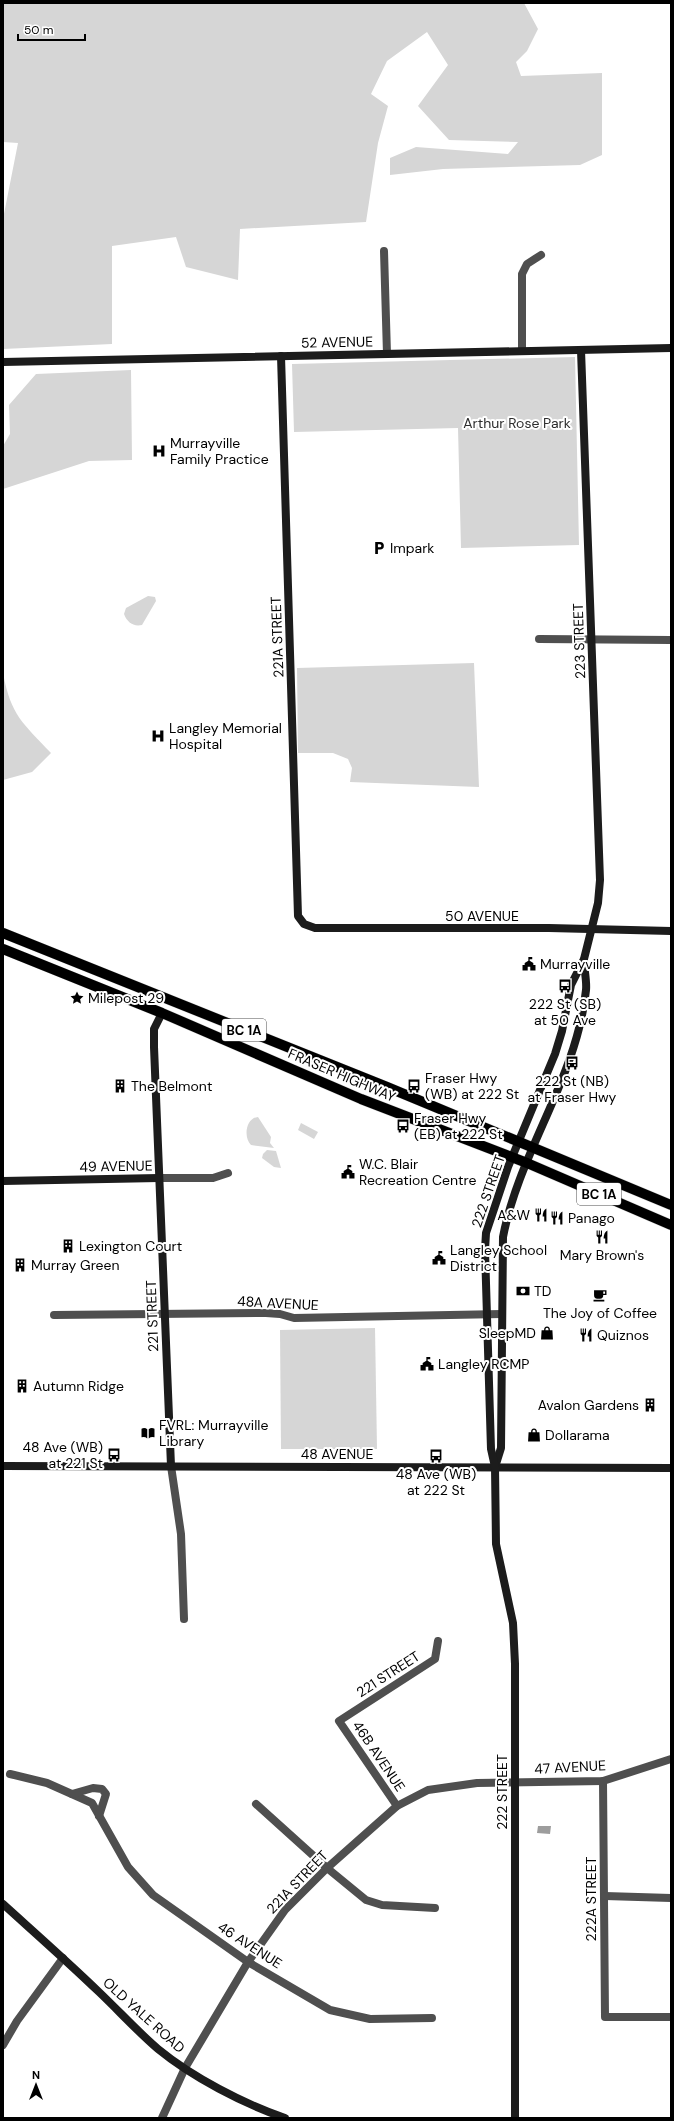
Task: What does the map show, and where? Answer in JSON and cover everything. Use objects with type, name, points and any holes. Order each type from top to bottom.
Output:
[{"type":"main road","name":"FRASER HIGHWAY","points":[[3,933],[671,1205]]},
{"type":"main road","name":"FRASER HIGHWAY","points":[[3,949],[162,1013],[361,1099],[527,1163],[671,1225]]},
{"type":"street","points":[[384,251],[387,354]]},
{"type":"street","points":[[522,351],[522,274],[527,264],[541,255]]},
{"type":"street","name":"52 AVENUE","points":[[3,362],[671,348]]},
{"type":"street","name":"223 STREET","points":[[581,350],[600,880],[598,903],[590,931]]},
{"type":"street","name":"221A STREET","points":[[281,356],[298,916]]},
{"type":"street","points":[[540,639],[592,638],[671,640]]},
{"type":"street","name":"50 AVENUE","points":[[298,916],[304,924],[315,928],[549,928],[590,931],[671,931]]},
{"type":"street","name":"222 STREET","points":[[515,2118],[515,1679],[513,1623],[496,1544],[495,1467],[491,1449],[486,1314],[486,1233],[490,1216],[512,1157],[555,1054],[562,1031],[572,985],[584,959],[590,931]]},
{"type":"street","name":"222 STREET","points":[[495,1467],[501,1448],[503,1237],[506,1220],[577,1035],[586,990],[584,959]]},
{"type":"street","name":"221 STREET","points":[[162,1013],[154,1033],[159,1178],[171,1466],[181,1534],[184,1619]]},
{"type":"street","name":"49 AVENUE","points":[[3,1181],[213,1178],[228,1173]]},
{"type":"street","name":"48A AVENUE","points":[[54,1315],[266,1313],[280,1314],[294,1318],[502,1314]]},
{"type":"street","name":"48 AVENUE","points":[[3,1466],[671,1468]]},
{"type":"street","name":"221 STREET","points":[[339,1721],[435,1659],[438,1641]]},
{"type":"street","name":"46B AVENUE","points":[[339,1721],[397,1806]]},
{"type":"street","name":"47 AVENUE","points":[[515,1783],[603,1781],[671,1759]]},
{"type":"street","name":"46 AVENUE","points":[[10,1774],[47,1783],[92,1803],[128,1868],[153,1895],[248,1962],[330,2010],[370,2020],[432,2018]]},
{"type":"street","name":"222A STREET","points":[[603,1781],[605,2017],[671,2017]]},
{"type":"street","name":"221A STREET","points":[[162,2118],[185,2068],[248,1962],[285,1910],[327,1868],[397,1806],[428,1790],[477,1783],[515,1783]]},
{"type":"street","points":[[72,1794],[93,1788],[102,1789],[106,1794],[100,1816]]},
{"type":"street","points":[[256,1804],[327,1868],[366,1900],[382,1905],[436,1908]]},
{"type":"street","points":[[605,1896],[671,1898]]},
{"type":"street","name":"OLD YALE ROAD","points":[[3,1904],[63,1958],[158,2048],[185,2068],[262,2110],[286,2118]]},
{"type":"street","points":[[3,2045],[17,2021],[63,1958]]},
{"type":"green space","points":[[3,3],[524,3],[538,29],[527,51],[516,62],[521,76],[602,73],[602,155],[580,165],[443,169],[390,175],[390,158],[416,147],[508,154],[518,142],[449,140],[418,106],[448,65],[427,32],[387,61],[371,94],[388,106],[378,143],[366,222],[240,229],[238,280],[186,267],[176,237],[112,246],[112,344],[3,349],[3,219],[18,143],[3,142]]},
{"type":"green space","name":"Arthur Rose Park","points":[[575,357],[579,545],[461,548],[458,428],[294,432],[292,364]]},
{"type":"green space","points":[[131,370],[132,460],[89,461],[3,489],[3,446],[10,434],[9,405],[36,374]]},
{"type":"green space","points":[[148,596],[155,597],[156,601],[142,625],[131,623],[124,614],[126,608]]},
{"type":"green space","points":[[474,663],[479,787],[350,782],[352,768],[348,759],[333,753],[298,753],[297,668]]},
{"type":"green space","points":[[3,673],[6,688],[14,709],[26,726],[51,753],[32,772],[3,780]]},
{"type":"green space","points":[[258,1117],[271,1137],[270,1143],[274,1148],[251,1145],[249,1142],[247,1137],[248,1124],[254,1118]]},
{"type":"green space","points":[[301,1123],[318,1132],[314,1139],[298,1130]]},
{"type":"green space","points":[[267,1150],[276,1151],[281,1168],[274,1167],[262,1158],[263,1154]]},
{"type":"green space","points":[[375,1328],[377,1449],[281,1449],[280,1330]]},
{"type":"shaded area","points":[[538,1826],[551,1826],[550,1834],[537,1833]]},
{"type":"place","name":"Murrayville Family Practice","points":[[159,451]]},
{"type":"place","name":"Impark","points":[[379,548]]},
{"type":"place","name":"Langley Memorial Hospital","points":[[158,736]]},
{"type":"place","name":"Murrayville","points":[[529,964]]},
{"type":"place","name":"222 St (SB) at 50 Ave","points":[[565,986]]},
{"type":"place","name":"Milepost 29","points":[[77,998]]},
{"type":"place","name":"222 St (NB) at Fraser Hwy","points":[[572,1063]]},
{"type":"place","name":"The Belmont","points":[[120,1086]]},
{"type":"place","name":"Fraser Hwy (WB) at 222 St","points":[[414,1086]]},
{"type":"place","name":"Fraser Hwy (EB) at 222 St","points":[[403,1126]]},
{"type":"place","name":"W.C. Blair Recreation Centre","points":[[348,1172]]},
{"type":"place","name":"A&W","points":[[541,1215]]},
{"type":"place","name":"Panago","points":[[557,1218]]},
{"type":"place","name":"Mary Brown's","points":[[602,1237]]},
{"type":"place","name":"Lexington Court","points":[[68,1246]]},
{"type":"place","name":"Langley School District","points":[[439,1258]]},
{"type":"place","name":"Murray Green","points":[[20,1265]]},
{"type":"place","name":"TD","points":[[523,1291]]},
{"type":"place","name":"The Joy of Coffee","points":[[600,1295]]},
{"type":"place","name":"SleepMD","points":[[547,1333]]},
{"type":"place","name":"Quiznos","points":[[586,1335]]},
{"type":"place","name":"Langley RCMP","points":[[427,1364]]},
{"type":"place","name":"Autumn Ridge","points":[[22,1386]]},
{"type":"place","name":"Avalon Gardens","points":[[650,1405]]},
{"type":"place","name":"FVRL: Murrayville Library","points":[[148,1433]]},
{"type":"place","name":"Dollarama","points":[[534,1435]]},
{"type":"place","name":"48 Ave (WB) at 221 St","points":[[114,1455]]},
{"type":"place","name":"48 Ave (WB) at 222 St","points":[[436,1456]]}]
